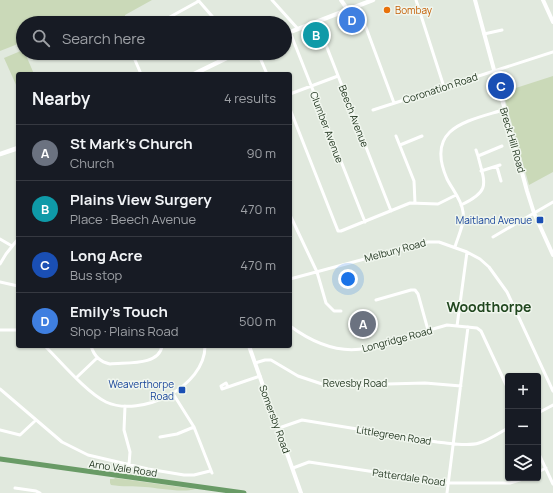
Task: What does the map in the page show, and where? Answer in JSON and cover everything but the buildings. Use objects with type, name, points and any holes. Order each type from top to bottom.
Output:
[{"type":"main road","points":[[292,31],[373,0]]},
{"type":"main road","points":[[198,72],[223,60]]},
{"type":"main road","points":[[0,154],[16,149]]},
{"type":"main road","name":"Arno Vale Road","points":[[0,459],[244,493]]},
{"type":"street","points":[[272,0],[287,16]]},
{"type":"street","points":[[341,0],[348,10]]},
{"type":"street","points":[[416,0],[444,87]]},
{"type":"street","name":"Breck Hill Road","points":[[475,0],[534,213],[553,255]]},
{"type":"street","points":[[543,0],[553,22]]},
{"type":"street","points":[[172,16],[199,1],[212,16]]},
{"type":"street","points":[[358,6],[394,103]]},
{"type":"street","points":[[292,22],[298,28]]},
{"type":"street","name":"Beech Avenue","points":[[316,22],[391,211]]},
{"type":"street","points":[[484,34],[502,30]]},
{"type":"street","name":"Clumber Avenue","points":[[292,42],[312,87],[365,222]]},
{"type":"street","name":"Coronation Road","points":[[373,110],[553,52]]},
{"type":"street","points":[[135,60],[140,72]]},
{"type":"street","points":[[261,60],[266,72]]},
{"type":"street","points":[[292,93],[338,76]]},
{"type":"street","points":[[455,247],[464,219],[461,205],[442,166],[442,145],[446,136],[464,122],[505,109]]},
{"type":"street","points":[[292,114],[338,231],[365,222],[410,203],[438,204],[456,195]]},
{"type":"street","points":[[396,136],[414,181],[415,203]]},
{"type":"street","points":[[400,145],[422,136]]},
{"type":"street","points":[[473,156],[502,146]]},
{"type":"street","points":[[461,205],[478,196],[482,191],[484,180],[477,154]]},
{"type":"street","points":[[481,171],[498,166],[501,181]]},
{"type":"street","points":[[494,236],[553,202]]},
{"type":"street","points":[[292,219],[317,272],[326,303],[334,311],[341,311]]},
{"type":"street","points":[[0,239],[12,246]]},
{"type":"street","points":[[0,264],[16,241]]},
{"type":"street","name":"Melbury Road","points":[[292,278],[426,242],[436,242],[467,252],[480,259],[489,267],[507,292],[553,391]]},
{"type":"street","points":[[457,326],[467,252]]},
{"type":"street","points":[[0,282],[16,286]]},
{"type":"street","points":[[376,300],[415,290],[418,294],[428,330]]},
{"type":"street","name":"Longridge Road","points":[[292,327],[320,344],[349,350],[367,348],[447,326],[468,327]]},
{"type":"street","points":[[447,493],[468,327],[477,328],[480,330],[505,383]]},
{"type":"street","points":[[0,330],[16,330]]},
{"type":"street","points":[[47,348],[76,378],[101,399],[113,404],[125,406],[136,406],[149,403],[172,392],[188,381],[199,370],[204,357],[205,348]]},
{"type":"street","points":[[92,348],[97,358],[110,364],[149,360],[158,355],[161,348]]},
{"type":"street","name":"Somersby Road","points":[[250,348],[302,493]]},
{"type":"street","points":[[76,378],[97,358]]},
{"type":"street","name":"Revesby Road","points":[[255,363],[271,360],[298,376],[326,384],[425,383],[460,386]]},
{"type":"street","points":[[228,387],[260,376]]},
{"type":"street","points":[[0,389],[62,442],[78,451],[129,465],[188,475],[211,472],[194,427],[172,392]]},
{"type":"street","points":[[541,411],[553,405]]},
{"type":"street","points":[[125,406],[124,430],[130,452],[129,465]]},
{"type":"street","points":[[0,430],[20,435],[36,420]]},
{"type":"street","name":"Littlegreen Road","points":[[279,428],[302,420],[453,444],[478,443],[505,430]]},
{"type":"street","points":[[161,432],[162,437],[177,434],[194,427]]},
{"type":"street","points":[[541,458],[553,484]]},
{"type":"street","name":"Patterdale Road","points":[[293,468],[309,462],[448,483],[510,483],[516,481]]},
{"type":"street","points":[[541,470],[546,468]]},
{"type":"street","points":[[15,488],[40,493]]},
{"type":"green space","points":[[0,0],[152,0],[125,16],[16,16],[16,45],[0,51]]},
{"type":"green space","points":[[16,53],[16,60],[28,60],[33,72],[16,72],[16,85],[4,58]]},
{"type":"green space","points":[[553,76],[553,172],[529,185],[503,92]]},
{"type":"green space","points":[[115,478],[195,489],[177,490],[111,485],[110,479]]},
{"type":"place","name":"Bombay","points":[[387,10]]},
{"type":"place","name":"Emily's Touch","points":[[352,20]]},
{"type":"place","name":"Plains View Surgery","points":[[316,35]]},
{"type":"place","name":"Long Acre","points":[[501,86]]},
{"type":"place","name":"Maitland Avenue","points":[[540,220]]},
{"type":"place","name":"St Mark's Church","points":[[363,324]]},
{"type":"place","name":"Weaverthorpe Road","points":[[182,390]]},
{"type":"district","name":"Woodthorpe","points":[[489,306]]}]
